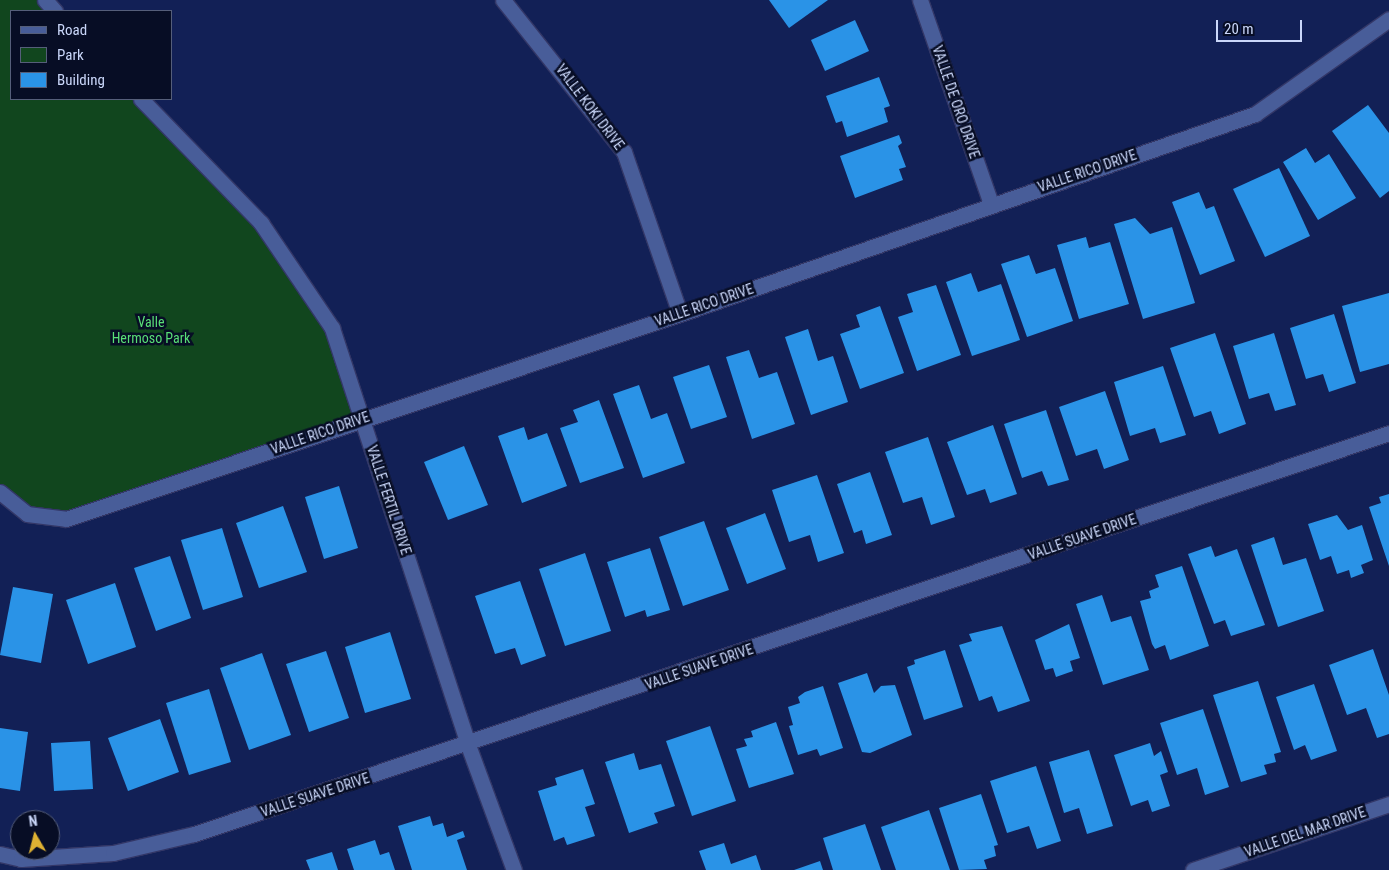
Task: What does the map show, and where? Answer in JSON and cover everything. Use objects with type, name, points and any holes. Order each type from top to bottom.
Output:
[{"type":"street","points":[[44,0],[55,10]]},
{"type":"street","name":"VALLE KOKI DRIVE","points":[[503,0],[624,152],[680,314]]},
{"type":"street","name":"VALLE DE ORO DRIVE","points":[[920,0],[991,204]]},
{"type":"street","name":"VALLE RICO DRIVE","points":[[0,492],[28,514],[66,520],[362,418],[680,314],[991,204],[1255,114],[1389,19]]},
{"type":"street","name":"VALLE FERTIL DRIVE","points":[[142,100],[262,223],[332,328],[468,745],[514,870]]},
{"type":"street","name":"VALLE SUAVE DRIVE","points":[[0,854],[21,859],[113,853],[194,834],[468,745],[1389,433]]},
{"type":"street","name":"VALLE DEL MAR DRIVE","points":[[1194,870],[1389,804]]},
{"type":"green space","name":"Valle Hermoso Park","points":[[0,0],[45,0],[54,10],[10,10],[10,100],[142,100],[261,223],[332,328],[362,418],[66,519],[27,514],[0,492]]},
{"type":"building","points":[[769,0],[828,0],[789,28]]},
{"type":"building","points":[[855,20],[869,51],[825,71],[811,40]]},
{"type":"building","points":[[879,77],[890,106],[884,108],[888,122],[847,137],[842,121],[836,123],[826,96]]},
{"type":"building","points":[[1368,105],[1389,133],[1389,191],[1380,198],[1332,131]]},
{"type":"building","points":[[899,135],[902,143],[898,146],[906,167],[899,169],[903,180],[855,198],[840,156]]},
{"type":"building","points":[[1306,148],[1315,163],[1329,154],[1356,198],[1318,220],[1283,162]]},
{"type":"building","points":[[1279,168],[1310,236],[1265,257],[1233,189]]},
{"type":"building","points":[[1199,192],[1206,209],[1214,206],[1235,261],[1200,275],[1172,202]]},
{"type":"building","points":[[1135,218],[1150,234],[1172,227],[1195,303],[1143,319],[1114,224]]},
{"type":"building","points":[[1086,237],[1089,248],[1110,242],[1129,304],[1079,319],[1057,245]]},
{"type":"building","points":[[1029,255],[1036,274],[1055,268],[1073,321],[1027,337],[1001,264]]},
{"type":"building","points":[[971,273],[978,292],[1001,284],[1020,340],[972,356],[946,282]]},
{"type":"building","points":[[936,285],[961,355],[917,371],[898,317],[913,312],[907,294]]},
{"type":"building","points":[[1389,293],[1389,364],[1360,372],[1342,306]]},
{"type":"building","points":[[880,306],[904,373],[860,389],[840,334],[860,327],[856,315]]},
{"type":"building","points":[[1334,314],[1356,383],[1329,392],[1323,374],[1306,379],[1290,328]]},
{"type":"building","points":[[808,329],[818,361],[833,356],[848,402],[811,415],[785,337]]},
{"type":"building","points":[[1215,333],[1246,424],[1219,434],[1211,411],[1194,417],[1170,348]]},
{"type":"building","points":[[1274,333],[1296,405],[1275,411],[1269,393],[1249,399],[1233,346]]},
{"type":"building","points":[[749,350],[759,378],[777,372],[795,424],[752,439],[726,357]]},
{"type":"building","points":[[709,365],[727,417],[691,429],[673,377]]},
{"type":"building","points":[[1163,366],[1186,435],[1160,443],[1155,428],[1130,436],[1114,382]]},
{"type":"building","points":[[639,385],[651,419],[667,413],[685,463],[643,478],[613,394]]},
{"type":"building","points":[[1105,391],[1129,460],[1104,469],[1097,449],[1076,456],[1059,407]]},
{"type":"building","points":[[599,400],[624,468],[580,483],[560,428],[578,422],[573,410]]},
{"type":"building","points":[[1046,410],[1069,480],[1048,486],[1042,471],[1022,478],[1004,424]]},
{"type":"building","points":[[993,425],[1017,494],[990,503],[985,489],[967,495],[947,442]]},
{"type":"building","points":[[524,427],[528,440],[547,433],[567,486],[522,503],[498,436]]},
{"type":"building","points":[[928,437],[955,517],[931,525],[922,497],[903,503],[885,452]]},
{"type":"building","points":[[464,446],[488,505],[448,520],[424,462]]},
{"type":"building","points":[[870,472],[892,535],[866,544],[862,530],[854,533],[837,484]]},
{"type":"building","points":[[817,475],[844,553],[818,562],[810,535],[789,542],[772,490]]},
{"type":"building","points":[[339,486],[358,548],[324,559],[305,497]]},
{"type":"building","points":[[1389,494],[1389,566],[1369,507],[1381,503],[1379,497]]},
{"type":"building","points":[[283,506],[307,572],[259,588],[236,523]]},
{"type":"building","points":[[765,513],[786,569],[747,584],[726,528]]},
{"type":"building","points":[[1337,515],[1348,530],[1362,525],[1373,560],[1361,565],[1364,573],[1351,578],[1349,570],[1337,574],[1331,556],[1320,560],[1308,524]]},
{"type":"building","points":[[704,521],[729,590],[683,606],[659,537]]},
{"type":"building","points":[[222,528],[243,597],[203,610],[181,540]]},
{"type":"building","points":[[1274,537],[1283,565],[1306,558],[1324,611],[1278,627],[1251,545]]},
{"type":"building","points":[[1211,546],[1215,557],[1237,549],[1265,625],[1231,636],[1225,620],[1214,624],[1188,554]]},
{"type":"building","points":[[650,548],[670,610],[647,617],[645,610],[625,617],[607,562]]},
{"type":"building","points":[[585,553],[611,631],[565,646],[539,569]]},
{"type":"building","points":[[170,556],[191,618],[156,631],[134,568]]},
{"type":"building","points":[[1182,566],[1209,646],[1170,660],[1165,645],[1155,649],[1152,644],[1140,601],[1151,598],[1149,591],[1159,587],[1155,575]]},
{"type":"building","points":[[520,581],[546,656],[521,665],[515,648],[495,654],[475,596]]},
{"type":"building","points":[[115,583],[136,647],[88,664],[66,600]]},
{"type":"building","points":[[13,587],[53,594],[41,663],[0,655]]},
{"type":"building","points":[[1102,595],[1111,622],[1131,616],[1149,670],[1103,685],[1076,604]]},
{"type":"building","points":[[1069,624],[1080,658],[1070,661],[1073,671],[1056,677],[1053,668],[1045,670],[1035,640]]},
{"type":"building","points":[[1002,626],[1030,701],[998,712],[992,696],[979,701],[959,645],[972,641],[969,634]]},
{"type":"building","points":[[390,632],[411,699],[365,713],[345,647]]},
{"type":"building","points":[[1373,649],[1389,695],[1389,734],[1377,738],[1366,708],[1347,715],[1329,665]]},
{"type":"building","points":[[945,650],[963,707],[924,720],[907,667],[915,664],[914,660]]},
{"type":"building","points":[[326,651],[349,718],[309,732],[286,664]]},
{"type":"building","points":[[262,653],[291,735],[249,750],[220,668]]},
{"type":"building","points":[[867,673],[874,693],[881,686],[895,685],[912,735],[870,753],[862,752],[838,683]]},
{"type":"building","points":[[1258,681],[1281,752],[1274,754],[1276,762],[1264,765],[1267,774],[1241,782],[1213,695]]},
{"type":"building","points":[[1314,684],[1337,751],[1311,760],[1305,745],[1294,750],[1276,697]]},
{"type":"building","points":[[823,686],[843,748],[820,756],[817,749],[798,755],[789,726],[793,725],[788,707],[800,703],[798,697],[805,692]]},
{"type":"building","points":[[209,689],[231,762],[189,775],[166,703]]},
{"type":"building","points":[[1203,709],[1229,787],[1205,795],[1197,768],[1177,775],[1160,723]]},
{"type":"building","points":[[160,719],[179,772],[128,791],[108,738]]},
{"type":"building","points":[[776,722],[794,774],[749,788],[736,749],[747,746],[744,739],[753,737],[751,731]]},
{"type":"building","points":[[710,726],[736,801],[692,816],[666,741]]},
{"type":"building","points":[[0,728],[28,732],[20,791],[0,788]]},
{"type":"building","points":[[90,741],[93,789],[54,791],[51,743]]},
{"type":"building","points":[[1150,743],[1154,756],[1161,751],[1168,772],[1160,775],[1170,806],[1152,812],[1148,800],[1131,806],[1114,755]]},
{"type":"building","points":[[1089,750],[1113,826],[1087,834],[1079,808],[1064,813],[1049,762]]},
{"type":"building","points":[[634,753],[639,770],[661,764],[675,806],[654,813],[658,823],[629,833],[605,762]]},
{"type":"building","points":[[1036,766],[1061,841],[1037,849],[1029,826],[1007,833],[990,781]]},
{"type":"building","points":[[583,769],[595,804],[585,807],[595,836],[567,845],[564,837],[554,841],[538,791],[557,785],[555,778]]},
{"type":"building","points":[[981,794],[998,845],[994,846],[996,856],[984,860],[987,869],[959,870],[939,808]]},
{"type":"building","points":[[929,810],[950,870],[896,870],[881,827]]},
{"type":"building","points":[[430,816],[433,826],[443,823],[447,837],[463,831],[465,837],[457,840],[467,870],[412,870],[398,826]]},
{"type":"building","points":[[865,824],[881,870],[833,870],[823,838]]},
{"type":"building","points":[[375,840],[380,855],[389,852],[395,870],[354,870],[347,849]]},
{"type":"building","points":[[724,843],[731,864],[756,855],[761,870],[706,870],[699,851]]},
{"type":"building","points":[[332,852],[338,870],[310,870],[306,860]]},
{"type":"building","points":[[820,861],[823,870],[794,870]]}]
